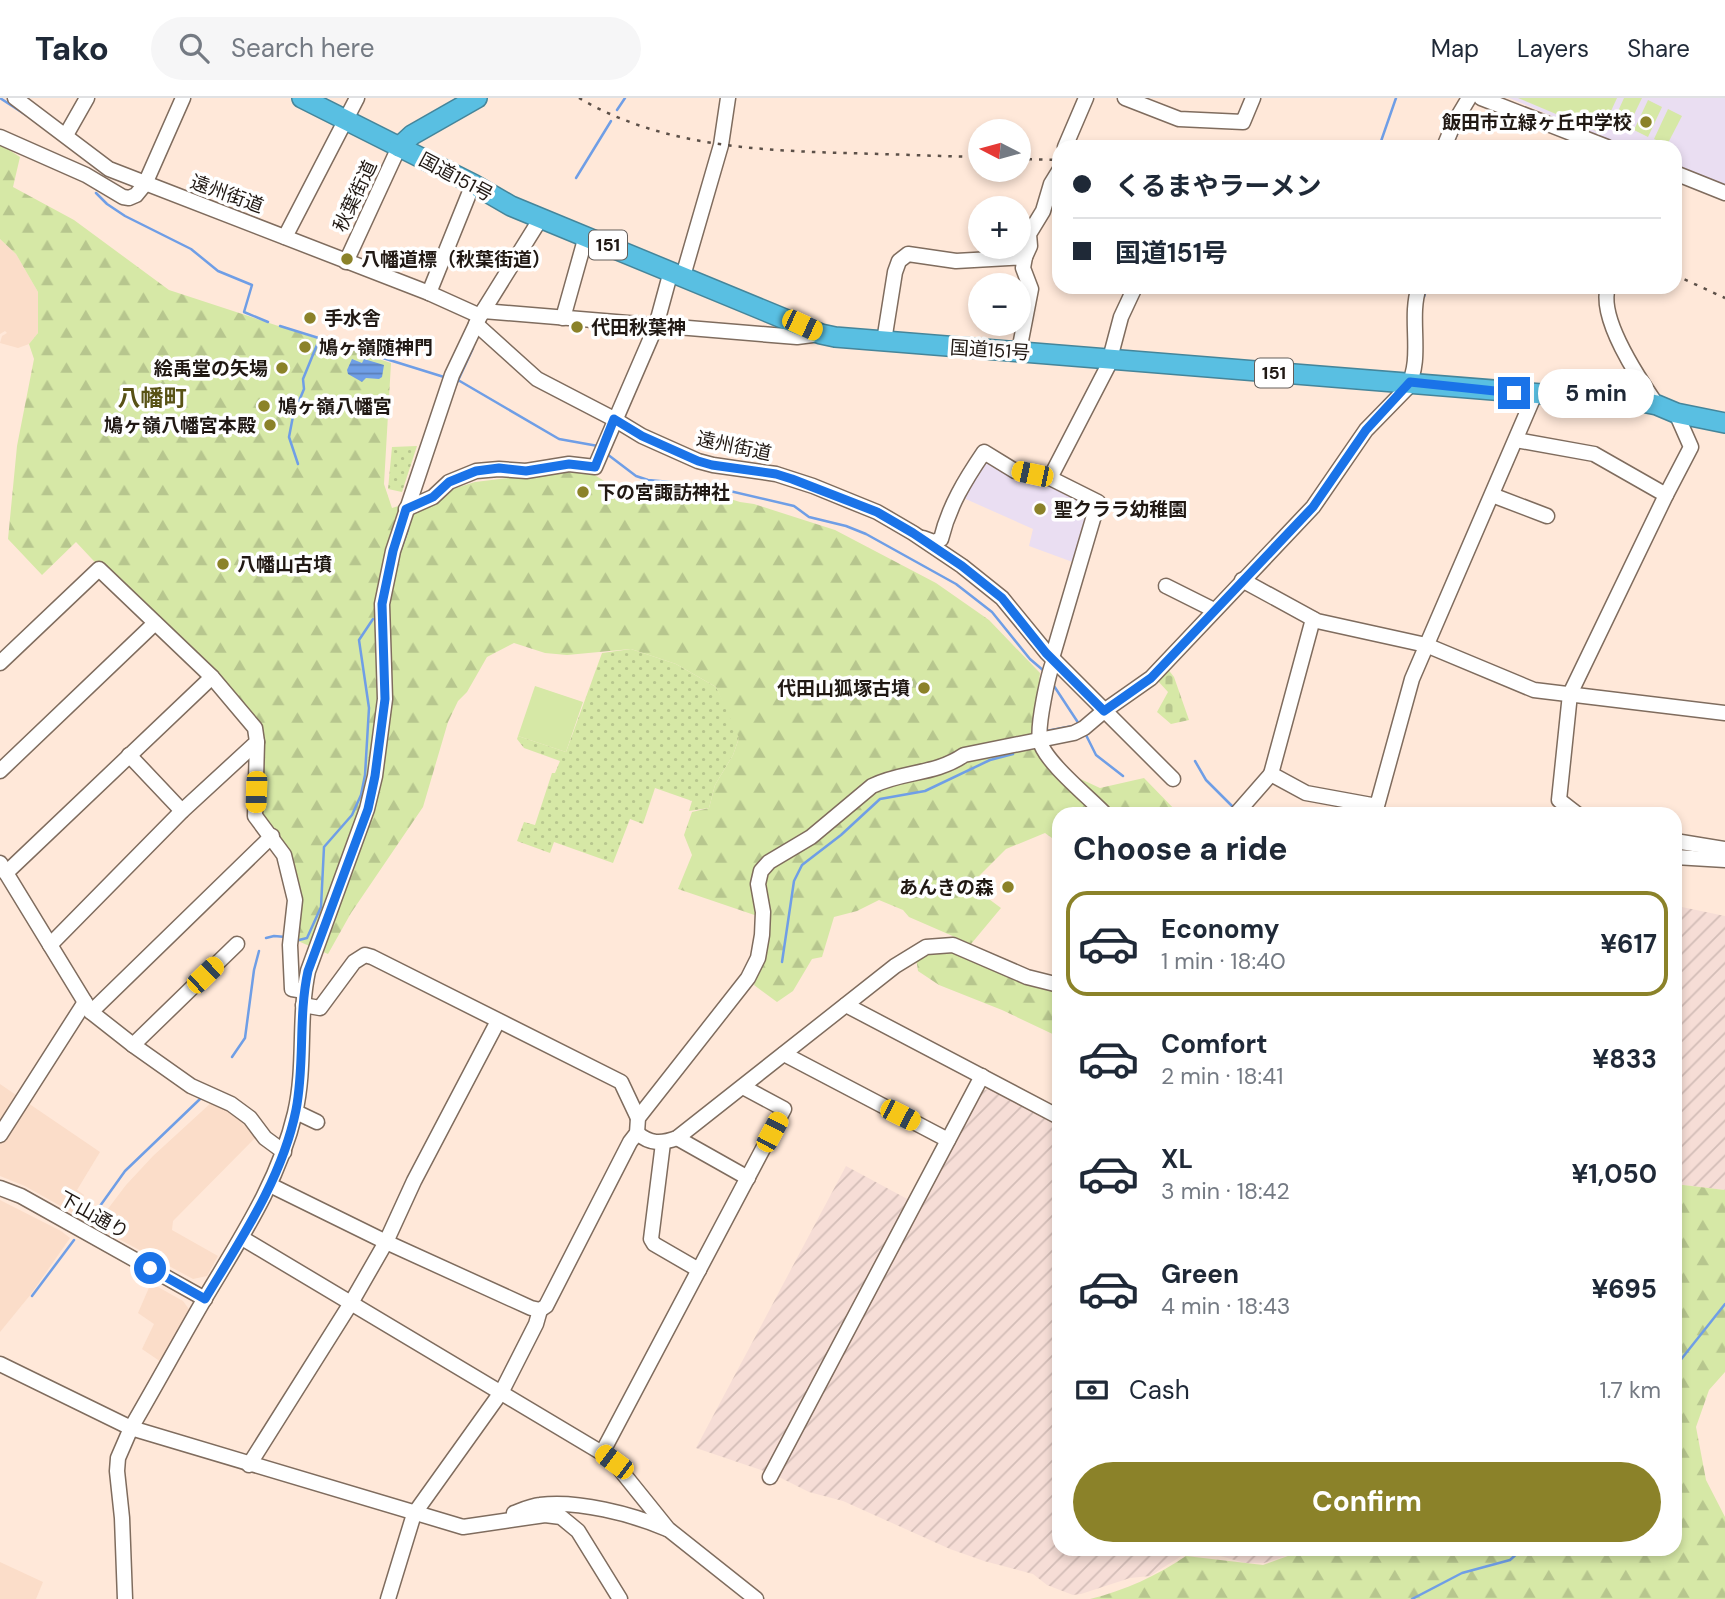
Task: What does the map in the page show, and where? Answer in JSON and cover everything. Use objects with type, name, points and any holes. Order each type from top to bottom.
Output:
[{"type":"highway","name":"国道151号","points":[[302,98],[511,206],[821,334],[1657,405],[1676,413],[1725,423]]},
{"type":"highway","points":[[399,147],[412,135],[477,98]]},
{"type":"street","points":[[66,135],[87,98]]},
{"type":"street","points":[[0,137],[86,175],[129,198],[136,195],[145,184],[183,98]]},
{"type":"street","points":[[285,237],[357,98]]},
{"type":"street","points":[[406,509],[433,497],[449,482],[476,471],[499,468],[526,471],[569,464],[595,467],[677,273],[721,145],[728,98]]},
{"type":"street","points":[[1068,140],[1086,98]]},
{"type":"street","points":[[1125,98],[1179,119],[1232,122],[1244,122],[1253,98]]},
{"type":"street","points":[[1447,140],[1469,98]]},
{"type":"street","points":[[1481,98],[1589,140]]},
{"type":"street","name":"遠州街道","points":[[23,100],[108,169],[429,293],[480,317],[537,379],[642,436],[698,461],[776,474],[797,481],[877,512],[913,533],[962,566],[1002,598],[1053,659],[1173,779]]},
{"type":"street","name":"秋葉街道","points":[[346,262],[399,147]]},
{"type":"street","points":[[1682,176],[1725,193]]},
{"type":"street","points":[[1031,231],[1043,211],[1052,182]]},
{"type":"street","points":[[429,293],[473,184]]},
{"type":"street","points":[[125,1599],[118,1458],[131,1428],[242,1238],[284,1152],[296,1112],[302,1073],[304,998],[308,971],[368,809],[375,776],[385,699],[382,604],[393,551],[440,404],[480,317],[541,218]]},
{"type":"street","points":[[563,318],[586,236]]},
{"type":"street","points":[[884,341],[895,272],[899,261],[908,254],[956,261],[990,259]]},
{"type":"street","points":[[1019,351],[1031,289],[1023,268],[1025,259]]},
{"type":"street","points":[[1050,478],[1110,359],[1121,317],[1132,294]]},
{"type":"street","points":[[388,1599],[414,1514],[502,1391],[536,1324],[540,1310],[546,1306],[638,1126],[748,978],[758,958],[763,912],[758,884],[765,866],[811,837],[872,786],[883,781],[942,768],[964,755],[1073,733],[1084,728],[1151,678],[1313,507],[1366,430],[1410,382],[1415,340],[1413,311],[1417,294]]},
{"type":"street","points":[[1606,294],[1618,339],[1633,369],[1657,405]]},
{"type":"street","name":"遠州街道","points":[[480,317],[563,318],[797,337],[821,334]]},
{"type":"street","points":[[1270,774],[1306,793],[1377,806],[1412,679],[1535,394]]},
{"type":"street","points":[[1568,807],[1559,800],[1570,694],[1691,447],[1676,413]]},
{"type":"street","points":[[1516,440],[1594,454],[1666,495]]},
{"type":"street","points":[[962,566],[961,562],[945,551],[941,539],[963,482],[985,452],[1015,471],[1050,478],[1098,502],[1047,678],[1040,740],[1050,759],[1098,807]]},
{"type":"street","points":[[1492,495],[1547,516]]},
{"type":"street","points":[[913,533],[934,542],[941,539]]},
{"type":"street","points":[[0,663],[99,569],[212,677],[255,728],[255,816],[284,855],[295,900],[290,945],[292,989],[320,1008],[354,962],[365,956],[621,1082],[638,1126],[649,1142],[670,1141],[748,1178]]},
{"type":"street","points":[[1242,580],[1312,619],[1426,645],[1534,690],[1725,713]]},
{"type":"street","points":[[1166,586],[1214,610]]},
{"type":"street","points":[[1242,807],[1270,774],[1312,619]]},
{"type":"street","points":[[0,771],[155,623]]},
{"type":"street","points":[[212,677],[3,868],[88,1007],[133,1045],[191,1086],[231,1104],[250,1118],[265,1138],[284,1152]]},
{"type":"street","points":[[50,945],[183,811],[257,742]]},
{"type":"street","points":[[129,755],[183,811]]},
{"type":"street","points":[[0,1135],[88,1007],[272,836]]},
{"type":"street","points":[[1682,842],[1725,849]]},
{"type":"street","points":[[1682,857],[1725,860]]},
{"type":"street","points":[[133,1045],[237,944]]},
{"type":"street","points":[[699,1270],[654,1244],[652,1239],[670,1141],[911,955],[926,947],[941,944],[962,947],[1027,977],[1052,983]]},
{"type":"street","points":[[846,1005],[1052,1113]]},
{"type":"street","points":[[249,1465],[351,1303],[386,1242],[414,1181],[498,1021]]},
{"type":"street","points":[[783,1054],[948,1140]]},
{"type":"street","points":[[770,1477],[982,1076]]},
{"type":"street","points":[[602,1453],[784,1109],[743,1087]]},
{"type":"street","points":[[296,1112],[317,1122]]},
{"type":"street","points":[[270,1185],[386,1242],[540,1310]]},
{"type":"street","name":"下山通り","points":[[0,1188],[21,1196],[205,1299]]},
{"type":"street","points":[[242,1238],[602,1453],[614,1462],[668,1529],[757,1599]]},
{"type":"street","points":[[0,1364],[131,1428],[414,1514],[463,1527],[545,1514],[561,1517],[578,1531],[620,1599]]},
{"type":"street","points":[[489,1522],[532,1506],[564,1504],[617,1513],[668,1529]]},
{"type":"shaded area","name":"飯田市立緑ヶ丘中学校","points":[[1509,98],[1725,98],[1725,188],[1682,170],[1682,140],[1609,140]]},
{"type":"shaded area","points":[[0,239],[16,254],[38,292],[38,333],[29,344],[18,348],[0,343],[2,336],[7,333],[5,331],[0,334]]},
{"type":"shaded area","name":"聖クララ幼稚園","points":[[984,458],[1046,482],[1090,507],[1078,564],[1029,546],[1033,529],[959,496]]},
{"type":"shaded area","points":[[1682,907],[1725,916],[1725,1190],[1682,1185]]},
{"type":"shaded area","points":[[0,1084],[19,1097],[0,1127]]},
{"type":"shaded area","points":[[995,1087],[1052,1117],[1052,1556],[1181,1556],[1150,1576],[1130,1578],[1073,1595],[1047,1585],[1033,1574],[950,1549],[843,1501],[809,1492],[775,1475],[979,1092]]},
{"type":"shaded area","points":[[25,1101],[100,1152],[77,1190],[84,1195],[73,1213],[25,1186],[0,1176],[0,1139]]},
{"type":"shaded area","points":[[213,1101],[228,1106],[258,1135],[173,1221],[172,1230],[218,1256],[207,1276],[193,1279],[95,1226],[126,1185],[153,1156]]},
{"type":"shaded area","points":[[846,1166],[911,1201],[767,1472],[696,1448]]},
{"type":"shaded area","points":[[0,1200],[70,1238],[31,1294],[0,1332]]},
{"type":"shaded area","points":[[151,1283],[183,1301],[191,1312],[164,1364],[142,1349],[154,1324],[138,1313]]},
{"type":"shaded area","points":[[1220,1556],[1286,1556],[1264,1563],[1245,1563]]},
{"type":"shaded area","points":[[0,1562],[43,1582],[36,1599],[0,1599]]},
{"type":"green space","points":[[1518,98],[1617,98],[1601,133]]},
{"type":"green space","points":[[1624,98],[1642,98],[1628,127],[1614,120]]},
{"type":"green space","points":[[1648,100],[1662,107],[1648,137],[1634,130]]},
{"type":"green space","points":[[1668,109],[1682,116],[1670,140],[1654,139]]},
{"type":"green space","points":[[0,144],[20,157],[13,187],[74,220],[169,290],[391,363],[384,484],[392,508],[475,482],[549,473],[569,467],[588,471],[632,498],[664,499],[664,490],[708,492],[835,530],[936,583],[989,620],[1040,673],[1034,730],[1061,770],[1100,788],[1144,778],[1172,807],[1052,807],[1052,838],[1045,833],[1006,849],[970,885],[1001,908],[971,944],[909,917],[903,910],[879,900],[857,911],[834,917],[822,957],[812,959],[793,991],[777,1002],[754,985],[762,964],[766,919],[678,889],[692,855],[684,835],[692,812],[709,808],[715,785],[733,755],[739,738],[716,687],[676,664],[631,649],[567,655],[545,653],[514,643],[487,657],[467,692],[458,701],[448,722],[423,807],[351,913],[328,954],[291,938],[290,879],[255,816],[257,735],[76,542],[42,575],[8,539],[17,446],[34,359],[29,344],[38,333],[38,292],[16,254],[0,239]]},
{"type":"green space","points":[[417,446],[402,492],[388,489],[392,447]]},
{"type":"green space","points":[[631,649],[676,664],[716,687],[738,730],[739,738],[733,755],[715,785],[709,808],[689,811],[692,801],[655,788],[643,824],[630,819],[613,863],[554,842],[550,853],[517,841],[524,822],[535,825],[552,773],[555,773],[560,761],[524,748],[517,739],[518,736],[566,752],[602,653]]},
{"type":"green space","points":[[1167,668],[1174,677],[1189,720],[1171,724],[1157,712],[1168,692],[1157,680]]},
{"type":"green space","points":[[535,686],[583,702],[566,752],[518,736]]},
{"type":"green space","points":[[948,948],[1052,989],[1052,1034],[939,985],[918,971],[916,958]]},
{"type":"green space","points":[[1682,1185],[1725,1190],[1725,1372],[1709,1390],[1696,1427],[1706,1480],[1725,1517],[1725,1599],[1090,1599],[1140,1582],[1186,1556],[1263,1565],[1288,1556],[1682,1556]]},
{"type":"water","points":[[352,359],[362,363],[364,359],[384,365],[382,377],[366,378],[362,382],[348,374]]},
{"type":"waterway","points":[[0,98],[26,115]]},
{"type":"waterway","points":[[617,110],[625,98]]},
{"type":"waterway","points":[[1381,140],[1396,98]]},
{"type":"waterway","points":[[1454,140],[1466,115]]},
{"type":"waterway","points":[[576,178],[611,121]]},
{"type":"waterway","points":[[96,193],[125,216],[191,249],[218,271],[252,285],[244,312],[268,322]]},
{"type":"waterway","points":[[280,326],[444,377]]},
{"type":"waterway","points":[[299,401],[304,389],[303,379],[319,340]]},
{"type":"waterway","points":[[455,387],[473,348]]},
{"type":"waterway","points":[[458,380],[559,439],[598,446]]},
{"type":"waterway","points":[[294,411],[289,437],[298,464]]},
{"type":"waterway","points":[[607,454],[636,476],[648,480],[704,485],[794,506],[809,517],[866,534],[956,584],[992,612],[1030,659],[1044,671]]},
{"type":"waterway","points":[[401,549],[408,529]]},
{"type":"waterway","points":[[295,941],[307,938],[321,907],[324,847],[352,815],[361,795],[365,775],[369,708],[359,640],[373,619]]},
{"type":"waterway","points":[[1052,683],[1079,724]]},
{"type":"waterway","points":[[1046,731],[1073,726]]},
{"type":"waterway","points":[[1085,733],[1096,755],[1123,776]]},
{"type":"waterway","points":[[782,962],[794,881],[802,865],[841,835],[880,799],[925,791],[990,760],[1013,754]]},
{"type":"waterway","points":[[1195,761],[1206,780],[1233,807]]},
{"type":"waterway","points":[[266,938],[286,937]]},
{"type":"waterway","points":[[232,1057],[245,1038],[259,951]]},
{"type":"waterway","points":[[90,1220],[125,1171],[200,1099]]},
{"type":"waterway","points":[[32,1296],[74,1240]]},
{"type":"waterway","points":[[1682,1358],[1725,1304]]},
{"type":"waterway","points":[[1412,1599],[1462,1573],[1510,1560],[1514,1556]]},
{"type":"railway","points":[[579,98],[641,126],[706,142],[808,152],[968,157]]},
{"type":"railway","points":[[1031,159],[1052,160]]},
{"type":"railway","points":[[1682,278],[1725,298]]},
{"type":"place","name":"飯田市立緑ヶ丘中学校","points":[[1646,122]]},
{"type":"place","name":"八幡道標（秋葉街道）","points":[[347,259]]},
{"type":"place","name":"手水舎","points":[[310,318]]},
{"type":"place","name":"代田秋葉神","points":[[577,327]]},
{"type":"place","name":"鳩ヶ嶺随神門","points":[[305,347]]},
{"type":"place","name":"絵禹堂の矢場","points":[[282,368]]},
{"type":"place","name":"鳩ヶ嶺八幡宮","points":[[264,406]]},
{"type":"place","name":"鳩ヶ嶺八幡宮本殿","points":[[270,425]]},
{"type":"place","name":"下の宮諏訪神社","points":[[583,492]]},
{"type":"place","name":"聖クララ幼稚園","points":[[1040,509]]},
{"type":"place","name":"八幡山古墳","points":[[223,564]]},
{"type":"place","name":"代田山狐塚古墳","points":[[924,688]]},
{"type":"place","name":"あんきの森","points":[[1008,887]]},
{"type":"district","name":"八幡町","points":[[152,398]]},
{"type":"route","points":[[150,1268],[205,1299],[242,1238],[284,1152],[296,1112],[302,1073],[304,990],[308,971],[368,809],[375,776],[385,699],[382,604],[393,551],[406,509],[433,497],[449,482],[476,471],[499,468],[526,471],[569,464],[595,467],[614,419],[642,436],[698,461],[776,474],[813,486],[877,512],[913,533],[962,566],[1002,598],[1046,653],[1104,711],[1151,678],[1313,507],[1366,430],[1410,382],[1514,393]]}]
